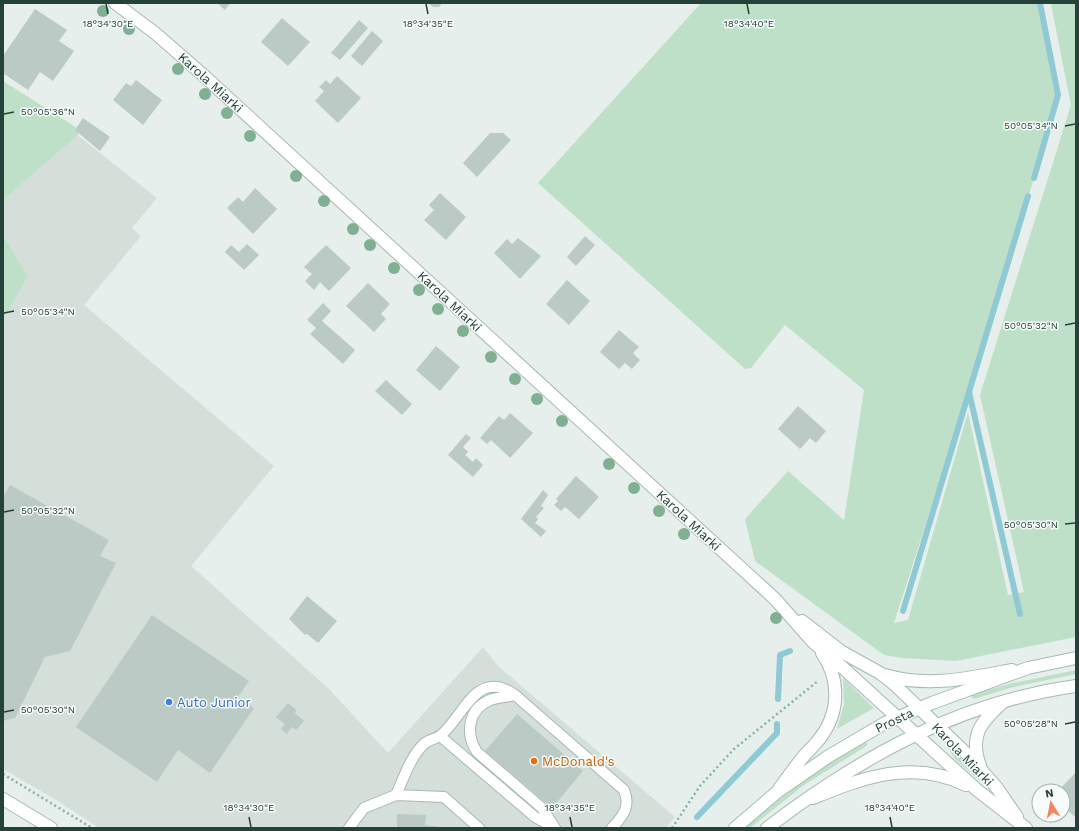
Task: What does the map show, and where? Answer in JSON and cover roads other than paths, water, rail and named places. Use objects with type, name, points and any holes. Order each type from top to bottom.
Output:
[{"type":"street","name":"Karola Miarki","points":[[115,3],[155,33],[202,74],[780,604],[842,652],[880,673],[919,708],[984,772],[1024,827]]},
{"type":"street","name":"Karola Miarki","points":[[780,604],[814,642],[977,790],[1024,827]]},
{"type":"street","points":[[777,792],[804,755],[822,735],[834,712],[836,698],[832,672],[814,642]]},
{"type":"street","name":"Prosta","points":[[735,828],[777,792],[829,756],[898,718],[919,708],[1028,668],[1076,658]]},
{"type":"street","points":[[880,673],[909,681],[938,682],[1028,668]]},
{"type":"street","name":"Prosta","points":[[768,828],[797,805],[863,761],[916,734],[1003,702],[1076,686]]},
{"type":"street","points":[[984,772],[976,754],[976,736],[983,722],[1003,702]]},
{"type":"street","points":[[797,805],[844,786],[902,771],[937,775],[960,782],[977,790]]},
{"type":"street","points":[[3,799],[51,828]]},
{"type":"lane","points":[[396,795],[412,760],[424,743],[440,736],[475,694],[487,688],[501,687],[515,695],[624,790],[627,798],[626,810],[612,828]]},
{"type":"lane","points":[[515,695],[490,700],[479,709],[469,727],[470,741],[477,752],[542,808],[555,828]]},
{"type":"lane","points":[[440,736],[534,817],[555,828]]},
{"type":"lane","points":[[349,828],[364,808],[396,795],[444,797],[479,828]]},
{"type":"waterway","points":[[1034,178],[1058,95],[1040,3]]},
{"type":"waterway","points":[[903,611],[1028,196]]},
{"type":"waterway","points":[[969,392],[1020,614]]},
{"type":"waterway","points":[[778,699],[780,655],[790,651]]},
{"type":"waterway","points":[[697,817],[777,733],[777,724]]},
{"type":"place","name":"Auto Junior","points":[[169,702]]},
{"type":"place","name":"McDonald's","points":[[534,761]]}]
